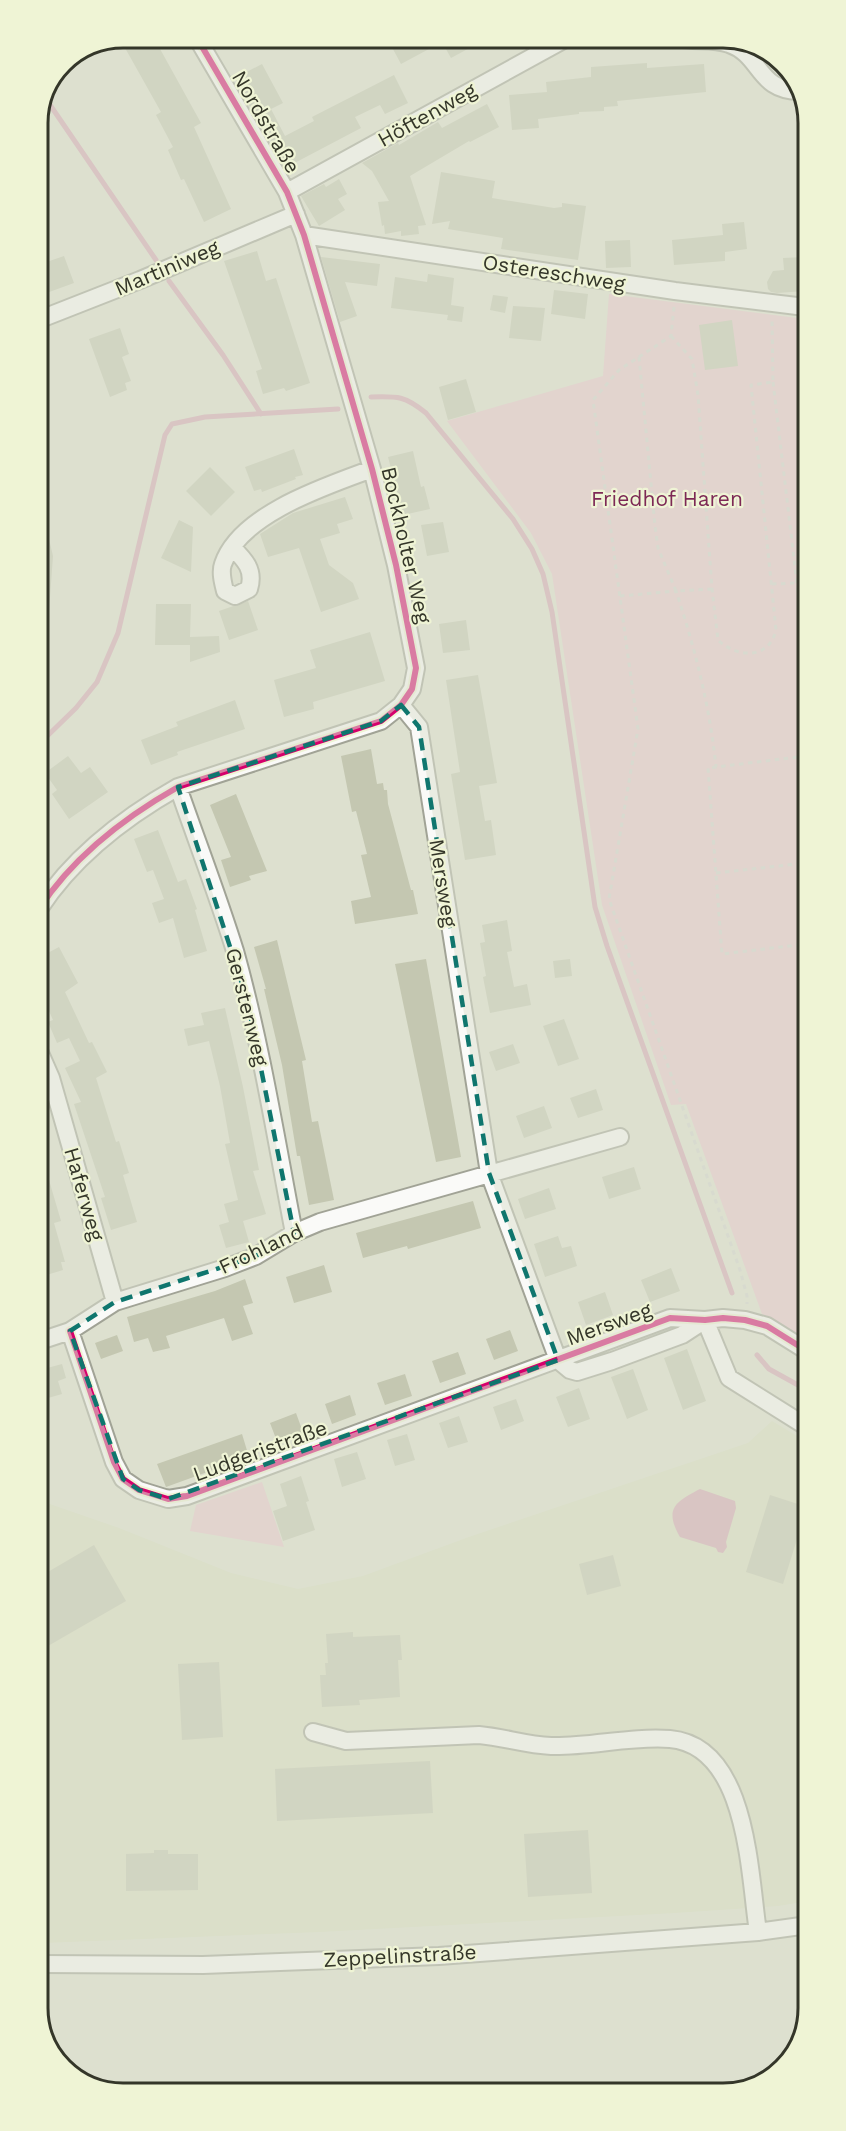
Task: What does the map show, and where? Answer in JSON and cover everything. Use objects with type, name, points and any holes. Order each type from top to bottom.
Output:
[{"type":"street","name":"Nordstraße","points":[[203,48],[287,192]]},
{"type":"street","name":"Höftenweg","points":[[287,192],[549,48]]},
{"type":"street","points":[[737,49],[747,55],[763,76],[776,88],[791,92]]},
{"type":"street","name":"Bockholter Weg","points":[[48,898],[68,872],[102,839],[150,803],[178,787],[381,721],[401,705],[412,689],[416,668],[396,565],[372,469],[304,235],[287,192]]},
{"type":"street","name":"Martiniweg","points":[[48,316],[296,214]]},
{"type":"street","name":"Ostereschweg","points":[[304,235],[675,291],[798,306]]},
{"type":"street","points":[[232,547],[267,513],[372,469]]},
{"type":"street","name":"Mersweg","points":[[401,705],[419,727],[489,1173],[558,1360],[670,1318],[705,1320],[723,1318],[747,1321],[767,1326],[798,1345]]},
{"type":"street","name":"Gerstenweg","points":[[178,787],[234,950],[247,999],[260,1050],[294,1233]]},
{"type":"street","name":"Haferweg","points":[[48,1071],[115,1302]]},
{"type":"street","points":[[489,1173],[620,1137]]},
{"type":"street","name":"Frohland","points":[[48,1338],[70,1331],[115,1302],[256,1256],[294,1233],[320,1222],[489,1173]]},
{"type":"street","points":[[705,1320],[729,1378],[798,1421]]},
{"type":"street","name":"Ludgeristraße","points":[[70,1331],[114,1462],[123,1479],[139,1490],[168,1499],[187,1496],[558,1360]]},
{"type":"street","points":[[313,1732],[346,1741],[479,1735],[498,1736],[525,1743],[566,1745],[639,1739],[672,1739],[700,1749],[719,1767],[735,1796],[743,1827],[758,1932]]},
{"type":"street","name":"Zeppelinstraße","points":[[48,1964],[203,1965],[439,1956],[758,1932],[798,1926]]},
{"type":"path","points":[[675,291],[671,336],[692,359],[698,395],[712,589],[718,640],[728,649],[738,653],[748,654],[763,649],[774,639],[776,630],[752,385],[774,382]]},
{"type":"path","points":[[772,303],[774,382],[798,592]]},
{"type":"path","points":[[671,336],[619,370],[593,400],[638,729],[609,899],[740,1270],[747,1296],[747,1321]]},
{"type":"path","points":[[639,357],[658,548],[676,591],[703,689],[713,736],[716,767]]},
{"type":"path","points":[[772,584],[797,583]]},
{"type":"path","points":[[620,596],[712,589]]},
{"type":"path","points":[[798,757],[708,768],[722,954],[798,945]]},
{"type":"path","points":[[716,873],[798,864]]},
{"type":"highlighted area","points":[[401,705],[419,727],[489,1173],[558,1360],[168,1499],[139,1490],[123,1479],[70,1331],[115,1302],[256,1256],[294,1233],[247,999],[178,787],[381,721]]},
{"type":"shaded area","points":[[772,1421],[798,1437],[798,1903],[674,1913],[319,1932],[48,1943],[48,1503],[119,1528],[231,1573],[298,1589],[363,1576],[469,1537],[748,1443]]},
{"type":"shaded area","points":[[700,1489],[735,1501],[736,1508],[726,1542],[727,1547],[723,1553],[718,1552],[716,1548],[680,1537],[675,1527],[673,1513],[675,1507],[684,1498]]},
{"type":"green space","name":"Friedhof Haren","points":[[609,294],[798,318],[798,1335],[762,1314],[686,1104],[671,1105],[602,905],[552,574],[531,533],[447,421],[603,376]]},
{"type":"green space","points":[[262,1482],[284,1547],[190,1531],[196,1505]]},
{"type":"building","points":[[125,48],[160,48],[201,123],[194,127],[231,209],[204,222],[168,150],[173,147],[156,115],[161,112]]},
{"type":"building","points":[[392,48],[431,48],[401,64]]},
{"type":"building","points":[[445,48],[470,48],[451,58]]},
{"type":"building","points":[[647,63],[647,68],[704,64],[706,92],[617,101],[618,106],[604,107],[604,111],[579,112],[579,114],[538,119],[539,128],[512,130],[509,95],[547,92],[546,82],[591,77],[591,67]]},
{"type":"building","points":[[262,64],[283,103],[271,109],[285,136],[314,121],[312,117],[394,75],[408,103],[385,114],[380,105],[355,117],[361,128],[285,168],[235,78]]},
{"type":"building","points":[[487,104],[499,127],[469,141],[410,176],[426,225],[418,226],[419,234],[401,236],[401,231],[385,234],[378,202],[389,201],[372,171],[362,163],[438,122],[442,128]]},
{"type":"building","points":[[441,172],[495,181],[492,198],[554,208],[562,207],[562,203],[586,206],[578,260],[501,249],[503,238],[448,229],[450,221],[432,224]]},
{"type":"building","points":[[339,179],[347,194],[338,199],[345,210],[319,226],[301,196],[324,184],[326,187]]},
{"type":"building","points":[[744,222],[747,249],[725,252],[725,261],[674,265],[672,240],[723,235],[722,224]]},
{"type":"building","points":[[630,240],[631,267],[606,268],[605,241]]},
{"type":"building","points":[[257,251],[266,281],[276,278],[310,383],[286,391],[284,388],[263,394],[256,371],[262,369],[224,261]]},
{"type":"building","points":[[64,256],[74,283],[48,292],[48,262]]},
{"type":"building","points":[[321,257],[380,264],[377,286],[345,282],[357,316],[340,322]]},
{"type":"building","points":[[798,257],[798,292],[777,293],[768,289],[767,282],[773,271],[784,270],[783,258]]},
{"type":"building","points":[[428,274],[454,278],[451,305],[464,307],[462,322],[447,320],[448,315],[391,308],[395,277],[427,282]]},
{"type":"building","points":[[554,290],[588,294],[585,319],[551,314]]},
{"type":"building","points":[[493,295],[508,297],[505,313],[490,310]]},
{"type":"building","points":[[513,306],[545,308],[541,341],[509,338]]},
{"type":"building","points":[[732,320],[738,366],[705,370],[699,325]]},
{"type":"building","points":[[120,328],[129,354],[122,357],[131,381],[125,383],[127,390],[110,397],[89,339]]},
{"type":"building","points":[[466,379],[476,412],[448,420],[439,387]]},
{"type":"building","points":[[294,449],[303,475],[262,492],[261,489],[254,491],[245,467]]},
{"type":"building","points":[[413,451],[421,487],[424,486],[430,509],[403,515],[388,457]]},
{"type":"building","points":[[210,467],[235,492],[211,516],[186,491]]},
{"type":"building","points":[[345,497],[353,519],[337,524],[340,533],[320,539],[329,565],[353,583],[359,599],[321,612],[299,548],[268,557],[260,534],[293,513]]},
{"type":"building","points":[[179,520],[193,527],[191,572],[161,558]]},
{"type":"building","points":[[443,522],[449,552],[427,556],[421,525]]},
{"type":"building","points":[[48,535],[53,556],[48,611]]},
{"type":"building","points":[[248,601],[258,630],[229,640],[219,611]]},
{"type":"building","points":[[156,604],[191,604],[190,637],[219,636],[220,652],[190,662],[190,645],[155,645]]},
{"type":"building","points":[[466,620],[470,650],[443,653],[439,624]]},
{"type":"building","points":[[370,632],[385,681],[313,702],[314,709],[284,717],[274,680],[316,668],[310,650]]},
{"type":"building","points":[[478,675],[497,783],[479,786],[485,821],[491,820],[496,855],[465,860],[451,774],[460,772],[446,680]]},
{"type":"building","points":[[235,700],[245,729],[177,752],[178,755],[151,765],[141,740],[178,726],[176,722]]},
{"type":"building","points":[[371,749],[377,784],[383,783],[384,790],[387,790],[388,804],[418,914],[355,924],[351,901],[371,897],[361,855],[367,854],[356,811],[352,812],[341,756]]},
{"type":"building","points":[[68,756],[81,773],[90,767],[108,792],[69,819],[52,794],[57,790],[48,777],[48,771]]},
{"type":"building","points":[[236,794],[267,871],[249,876],[251,880],[230,887],[221,860],[231,857],[210,805]]},
{"type":"building","points":[[158,830],[178,882],[186,879],[197,909],[195,910],[207,951],[184,958],[173,918],[159,923],[152,903],[164,899],[153,870],[147,872],[134,839]]},
{"type":"building","points":[[507,920],[512,951],[507,952],[514,987],[527,984],[531,1005],[490,1013],[483,977],[486,976],[480,943],[485,942],[482,925]]},
{"type":"building","points":[[277,940],[306,1060],[302,1061],[312,1122],[318,1121],[334,1200],[309,1205],[300,1156],[297,1156],[282,1065],[264,989],[266,989],[254,947]]},
{"type":"building","points":[[59,947],[78,983],[65,992],[89,1043],[92,1042],[107,1072],[96,1078],[116,1142],[119,1141],[129,1173],[123,1175],[137,1222],[111,1230],[101,1198],[105,1197],[74,1104],[81,1102],[65,1068],[80,1061],[69,1038],[57,1043],[48,1022],[53,1020],[48,1009],[48,953]]},
{"type":"building","points":[[426,959],[461,1157],[436,1162],[395,964]]},
{"type":"building","points":[[570,959],[572,976],[555,978],[553,961]]},
{"type":"building","points":[[225,1008],[259,1170],[253,1171],[266,1214],[243,1221],[249,1242],[226,1248],[219,1225],[229,1222],[224,1204],[238,1200],[225,1144],[230,1143],[220,1086],[209,1041],[188,1046],[184,1029],[204,1025],[201,1013]]},
{"type":"building","points":[[564,1019],[579,1059],[558,1066],[543,1026]]},
{"type":"building","points":[[513,1044],[520,1063],[496,1071],[489,1052]]},
{"type":"building","points":[[596,1089],[603,1110],[578,1118],[570,1098]]},
{"type":"building","points":[[544,1106],[552,1128],[524,1138],[516,1116]]},
{"type":"building","points":[[634,1167],[641,1189],[609,1199],[602,1177]]},
{"type":"building","points":[[48,1177],[61,1221],[54,1223],[65,1262],[61,1262],[63,1270],[48,1275]]},
{"type":"building","points":[[549,1188],[556,1209],[525,1219],[518,1199]]},
{"type":"building","points":[[473,1201],[481,1228],[408,1249],[407,1246],[363,1258],[356,1233]]},
{"type":"building","points":[[558,1236],[562,1248],[571,1246],[577,1266],[545,1277],[534,1244]]},
{"type":"building","points":[[324,1265],[332,1292],[294,1303],[286,1277]]},
{"type":"building","points":[[671,1268],[680,1291],[650,1302],[641,1280]]},
{"type":"building","points":[[245,1279],[253,1303],[243,1306],[253,1334],[232,1341],[224,1318],[166,1336],[170,1348],[153,1352],[148,1338],[134,1342],[127,1317],[215,1291]]},
{"type":"building","points":[[605,1292],[613,1315],[586,1325],[578,1302]]},
{"type":"building","points":[[510,1330],[518,1351],[494,1360],[486,1339]]},
{"type":"building","points":[[117,1335],[123,1351],[101,1359],[95,1343]]},
{"type":"building","points":[[687,1349],[706,1401],[683,1410],[664,1358]]},
{"type":"building","points":[[458,1352],[466,1374],[440,1383],[432,1361]]},
{"type":"building","points":[[62,1364],[66,1378],[58,1381],[62,1394],[48,1398],[48,1368]]},
{"type":"building","points":[[633,1369],[648,1410],[627,1419],[611,1377]]},
{"type":"building","points":[[405,1374],[412,1396],[385,1405],[377,1383]]},
{"type":"building","points":[[579,1388],[590,1419],[568,1427],[556,1397]]},
{"type":"building","points":[[350,1395],[356,1415],[332,1424],[325,1404]]},
{"type":"building","points":[[516,1399],[524,1421],[501,1430],[493,1407]]},
{"type":"building","points":[[296,1413],[304,1435],[278,1444],[270,1423]]},
{"type":"building","points":[[459,1416],[468,1442],[448,1448],[439,1423]]},
{"type":"building","points":[[242,1434],[249,1457],[166,1487],[157,1464]]},
{"type":"building","points":[[407,1434],[415,1460],[395,1466],[387,1440]]},
{"type":"building","points":[[357,1452],[366,1479],[342,1487],[334,1459]]},
{"type":"building","points":[[301,1476],[315,1530],[283,1541],[273,1511],[287,1506],[280,1484]]},
{"type":"building","points":[[770,1495],[798,1504],[798,1536],[783,1584],[746,1572]]},
{"type":"building","points":[[94,1545],[126,1601],[48,1646],[48,1572]]},
{"type":"building","points":[[613,1555],[621,1586],[587,1595],[579,1564]]},
{"type":"building","points":[[353,1632],[353,1637],[400,1635],[402,1660],[398,1660],[400,1697],[359,1700],[360,1705],[322,1707],[320,1675],[326,1675],[325,1663],[328,1663],[326,1634]]},
{"type":"building","points":[[219,1662],[223,1737],[182,1740],[178,1664]]},
{"type":"building","points":[[430,1761],[433,1813],[277,1821],[275,1769]]},
{"type":"building","points":[[588,1830],[592,1893],[528,1897],[524,1834]]},
{"type":"building","points":[[154,1850],[168,1850],[168,1854],[198,1854],[198,1890],[126,1891],[126,1854],[154,1853]]},
{"type":"waterway","points":[[51,106],[156,260]]},
{"type":"waterway","points":[[169,281],[223,355],[261,414]]},
{"type":"waterway","points":[[371,397],[401,398],[426,413],[513,519],[532,549],[543,574],[552,612],[595,907],[732,1293]]},
{"type":"waterway","points":[[48,735],[76,708],[97,682],[118,633],[165,435],[172,424],[205,417],[338,409]]},
{"type":"waterway","points":[[757,1355],[769,1369],[798,1385]]},
{"type":"cycle path","points":[[48,897],[68,872],[101,840],[139,811],[178,787],[381,721],[401,705],[412,689],[416,668],[396,565],[372,469],[304,235],[287,192],[203,48]]},
{"type":"cycle path","points":[[70,1331],[114,1462],[123,1479],[139,1490],[168,1499],[187,1496],[670,1318],[745,1320],[767,1326],[798,1345]]}]
